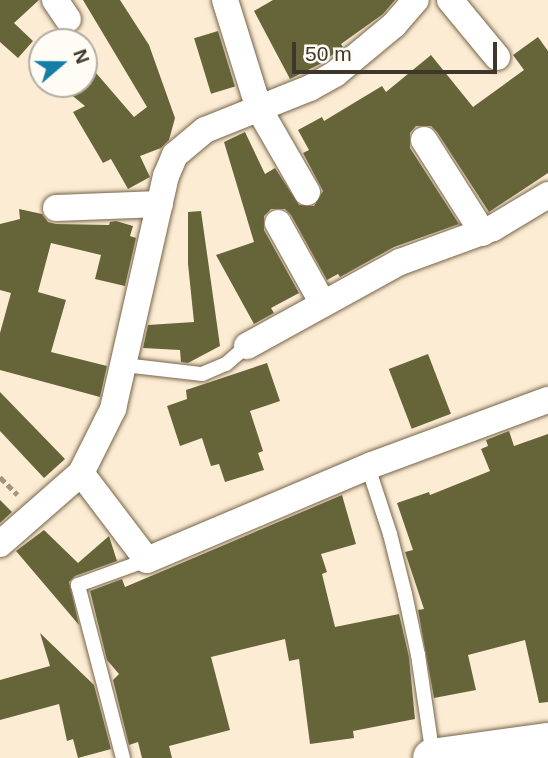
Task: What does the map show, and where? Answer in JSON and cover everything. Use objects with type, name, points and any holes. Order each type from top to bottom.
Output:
[{"type":"highway","points":[[433,758],[477,755],[548,742]]},
{"type":"street","points":[[225,0],[258,109],[307,192]]},
{"type":"street","points":[[0,544],[34,511],[81,473],[114,409],[170,164],[184,146],[205,131],[335,74],[394,25],[416,0]]},
{"type":"street","points":[[450,0],[497,57]]},
{"type":"street","points":[[424,140],[483,233]]},
{"type":"street","points":[[247,346],[400,262],[483,233],[548,195]]},
{"type":"street","points":[[56,208],[160,204]]},
{"type":"street","points":[[278,223],[323,304]]},
{"type":"street","points":[[81,473],[146,559],[368,467],[548,400]]},
{"type":"lane","points":[[124,365],[202,374],[226,363],[247,346]]},
{"type":"lane","points":[[368,467],[390,534],[413,631],[433,758]]},
{"type":"lane","points":[[123,758],[78,585],[146,559]]},
{"type":"building","points":[[0,0],[39,0],[14,23],[28,36],[28,47],[18,58],[0,42]]},
{"type":"building","points":[[83,0],[120,0],[149,45],[175,118],[169,140],[161,148],[140,156],[150,177],[128,189],[111,159],[103,163],[73,112],[85,106],[75,98],[98,98],[98,75],[134,117],[147,107]]},
{"type":"building","points":[[273,0],[395,0],[383,14],[341,44],[343,47],[320,64],[290,79],[254,11]]},
{"type":"building","points":[[218,31],[235,86],[211,94],[194,38]]},
{"type":"building","points":[[538,37],[548,51],[548,173],[489,212],[437,132],[431,126],[416,126],[410,133],[410,148],[459,224],[394,247],[340,277],[338,274],[327,280],[291,215],[285,209],[271,209],[264,216],[264,230],[299,293],[271,308],[274,313],[254,324],[216,255],[254,242],[224,142],[245,132],[265,174],[275,168],[299,205],[314,206],[323,191],[303,153],[309,150],[298,130],[322,117],[324,121],[382,86],[386,92],[431,55],[473,107],[524,70],[513,55]]},
{"type":"building","points":[[19,209],[42,214],[48,222],[56,224],[109,225],[110,222],[116,221],[133,226],[130,236],[136,238],[125,286],[95,279],[101,255],[51,243],[38,292],[66,300],[51,352],[107,366],[100,397],[0,370],[0,333],[11,293],[0,290],[0,224],[20,219]]},
{"type":"building","points":[[201,211],[220,346],[188,363],[181,362],[180,350],[143,348],[148,325],[194,322],[188,264],[188,212]]},
{"type":"building","points":[[428,354],[451,414],[412,429],[389,369]]},
{"type":"building","points":[[267,363],[280,401],[250,411],[263,451],[258,453],[264,470],[225,482],[219,464],[211,466],[202,438],[180,446],[167,406],[187,399],[186,390]]},
{"type":"building","points":[[0,392],[65,459],[44,478],[0,431]]},
{"type":"building","points":[[509,431],[514,446],[548,434],[548,702],[539,703],[525,640],[468,655],[476,690],[434,698],[418,610],[424,609],[405,552],[413,550],[397,503],[429,492],[430,495],[490,471],[481,449],[488,446],[486,440]]},
{"type":"building","points":[[342,495],[356,544],[321,554],[327,572],[322,574],[335,627],[399,614],[409,657],[415,719],[353,731],[354,738],[310,744],[299,659],[289,661],[285,639],[211,657],[230,730],[169,746],[172,758],[142,758],[138,742],[129,745],[113,680],[119,674],[107,660],[90,591],[122,579],[125,587]]},
{"type":"building","points":[[0,500],[12,512],[0,523]]},
{"type":"building","points":[[44,530],[78,563],[109,536],[117,561],[75,576],[69,582],[79,625],[16,551]]},
{"type":"building","points":[[40,633],[94,685],[111,749],[78,758],[73,739],[67,741],[59,704],[0,720],[0,680],[50,666]]}]
